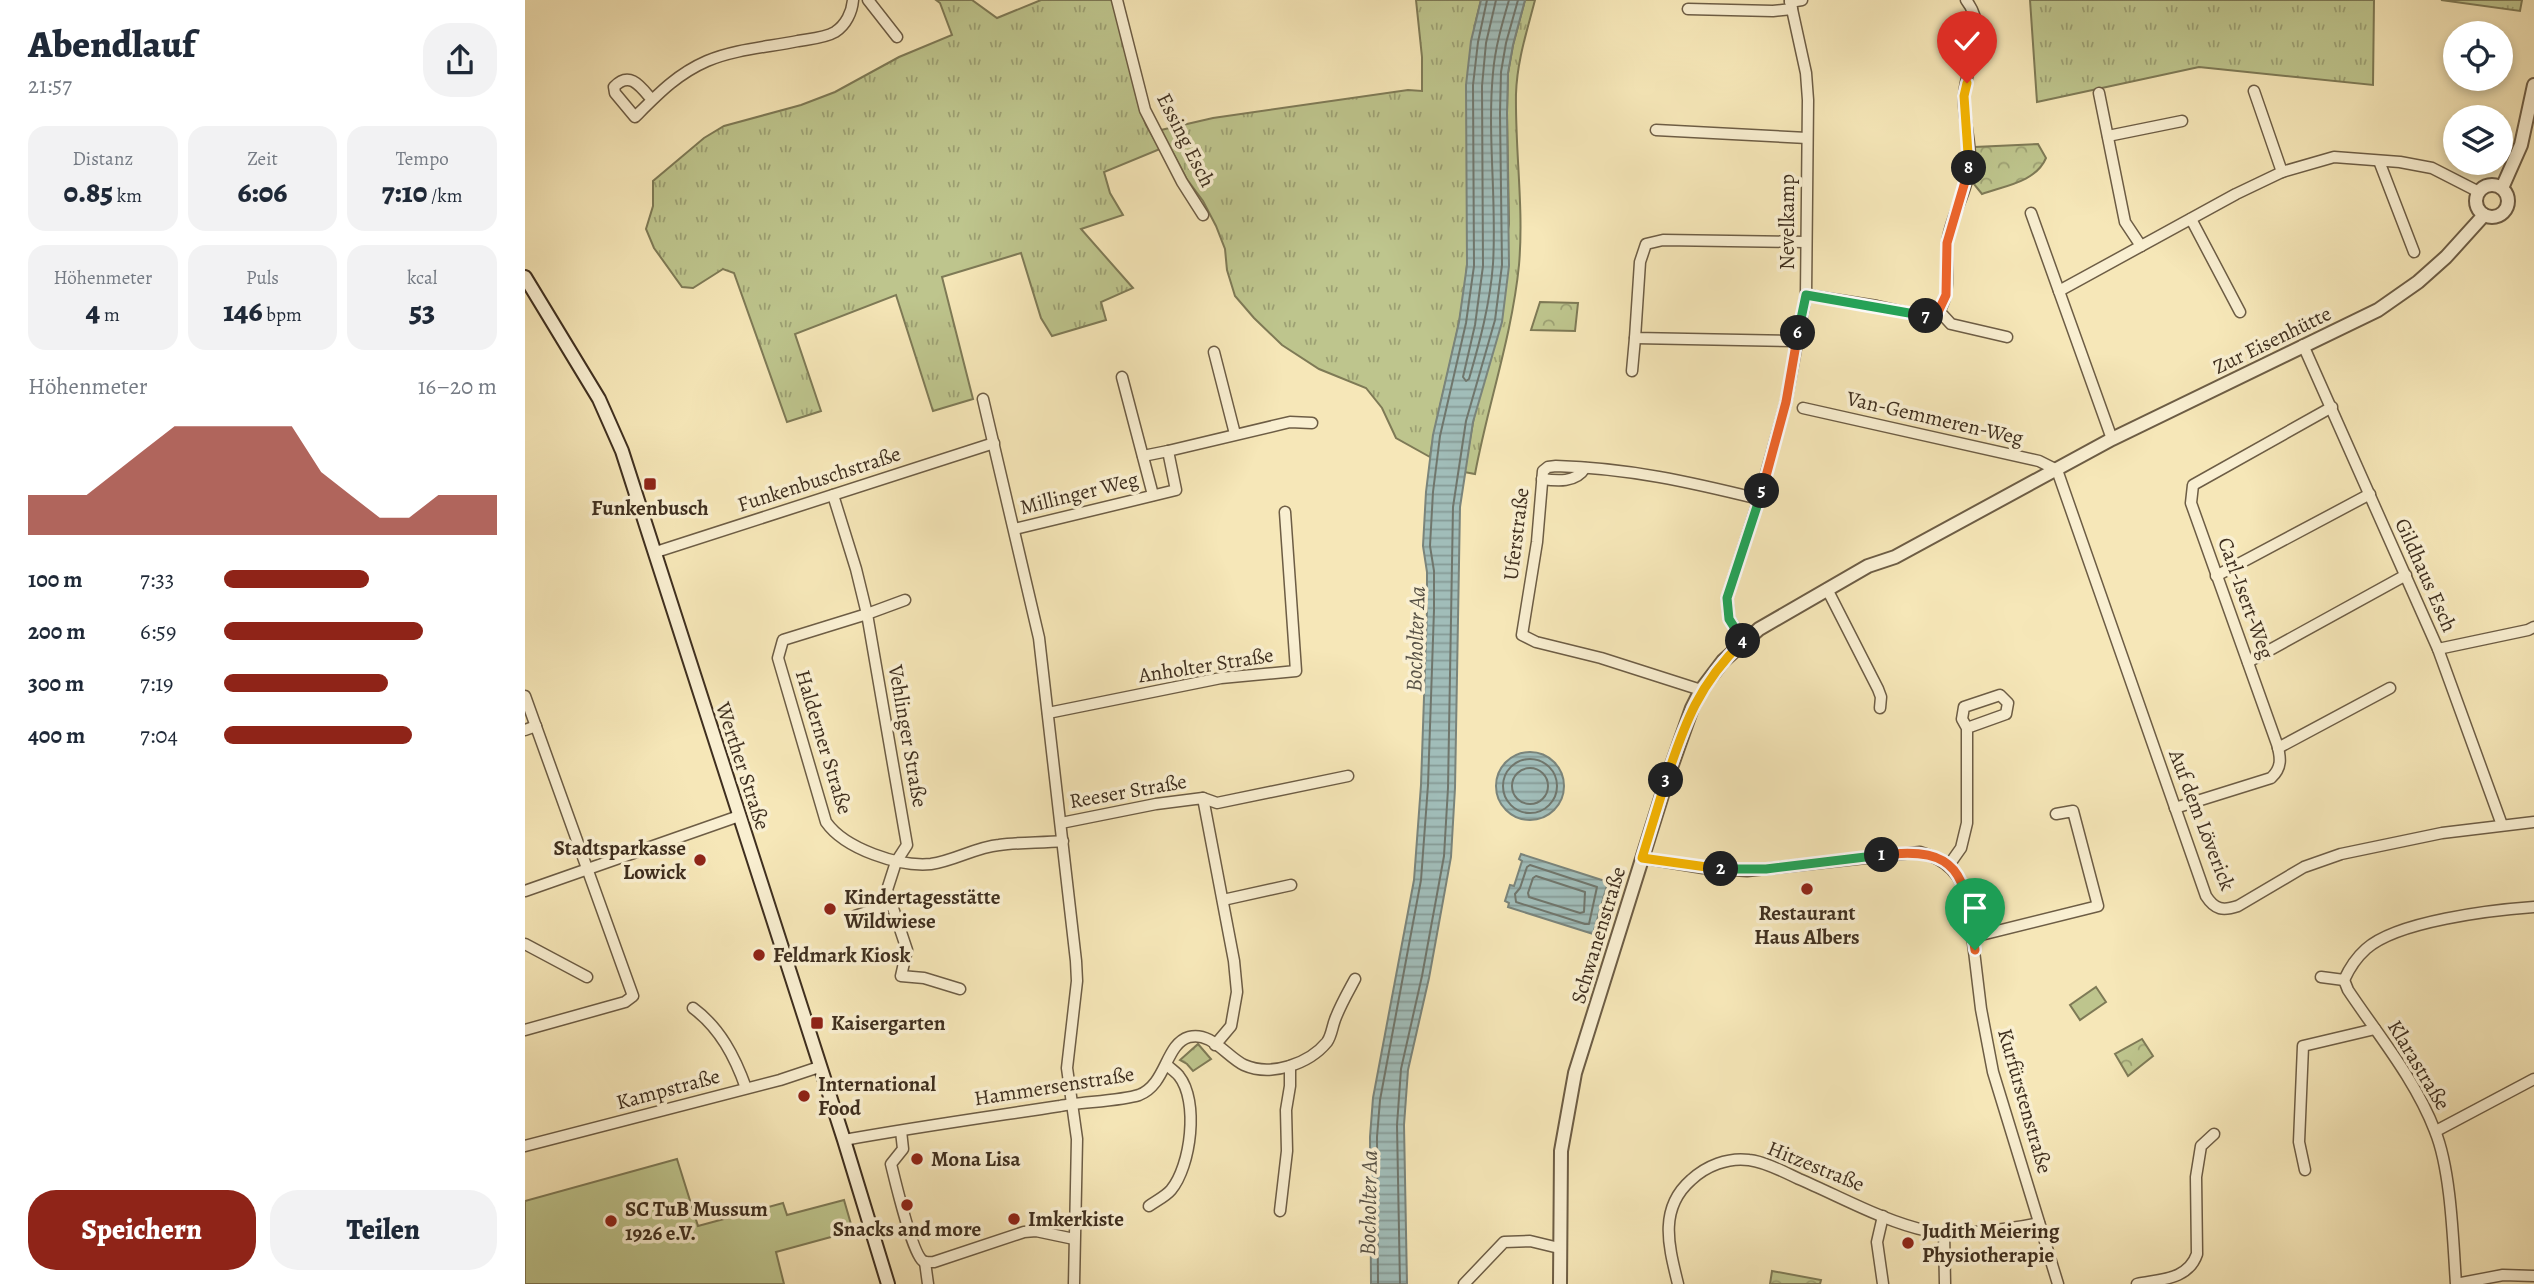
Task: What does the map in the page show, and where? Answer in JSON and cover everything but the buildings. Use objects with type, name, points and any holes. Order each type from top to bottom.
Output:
[{"type":"street","points":[[652,100],[666,85],[687,70],[711,59],[835,32],[852,12],[853,0]]},
{"type":"street","points":[[868,0],[897,37]]},
{"type":"street","name":"Essing Esch","points":[[1117,0],[1145,110],[1182,182],[1203,215]]},
{"type":"street","points":[[1688,9],[1773,11],[1802,0]]},
{"type":"street","points":[[1938,312],[1946,295],[1947,243],[1970,167],[1964,96],[1975,56],[1976,30],[1972,7],[1966,0]]},
{"type":"street","name":"Nevelkamp","points":[[1744,640],[1729,619],[1727,598],[1759,499],[1786,402],[1806,295],[1806,73],[1791,4]]},
{"type":"street","name":"Zur Eisenhütte","points":[[2057,470],[2112,439],[2378,310],[2418,282],[2446,257],[2484,215],[2496,217],[2506,210],[2508,198],[2502,188],[2521,145],[2534,85]]},
{"type":"street","points":[[2254,91],[2282,172]]},
{"type":"street","points":[[2099,93],[2125,222],[2141,246]]},
{"type":"street","points":[[2108,136],[2182,121]]},
{"type":"street","points":[[1656,130],[1807,138]]},
{"type":"street","points":[[2059,291],[2282,172],[2334,157],[2432,168],[2479,192]]},
{"type":"street","points":[[2379,161],[2414,252]]},
{"type":"street","points":[[2484,215],[2476,205],[2479,192],[2490,185],[2502,188]]},
{"type":"street","points":[[2031,212],[2112,439]]},
{"type":"street","points":[[2191,219],[2240,312]]},
{"type":"street","points":[[1632,371],[1640,262],[1646,244],[1663,240],[1807,242]]},
{"type":"street","name":"Werther Straße","points":[[526,282],[603,406],[622,452],[888,1284]]},
{"type":"street","points":[[1806,295],[1922,316],[1938,312]]},
{"type":"street","points":[[1938,312],[1951,324],[2007,337]]},
{"type":"street","points":[[1636,338],[1796,341]]},
{"type":"street","name":"Gildhaus Esch","points":[[2303,345],[2438,649],[2502,825]]},
{"type":"street","points":[[1214,352],[1235,435]]},
{"type":"street","name":"Millinger Weg","points":[[1122,377],[1153,495]]},
{"type":"street","points":[[983,400],[1039,638],[1063,841],[1077,981],[1067,1068],[1077,1139],[1074,1284]]},
{"type":"street","name":"Carl-Isert-Weg","points":[[2278,748],[2191,503],[2193,485],[2332,407]]},
{"type":"street","name":"Van-Gemmeren-Weg","points":[[1803,408],[2039,461],[2057,470]]},
{"type":"street","name":"Millinger Weg","points":[[1143,456],[1290,422],[1312,423]]},
{"type":"street","name":"Funkenbuschstraße","points":[[656,552],[994,443]]},
{"type":"street","name":"Millinger Weg","points":[[1014,529],[1176,490],[1168,451]]},
{"type":"street","name":"Uferstraße","points":[[1701,690],[1601,658],[1536,642],[1523,635],[1537,542],[1543,471],[1548,467],[1585,468],[1684,480],[1759,499]]},
{"type":"street","name":"Schwanenstraße","points":[[1560,1284],[1561,1151],[1569,1097],[1608,961],[1668,776],[1701,690],[1723,661],[1744,640],[1775,617],[1868,566],[1895,557],[2057,470]]},
{"type":"street","name":"Auf dem Löverick","points":[[2057,470],[2211,904],[2222,910],[2238,906],[2304,867],[2341,854],[2442,833],[2534,822]]},
{"type":"street","points":[[2216,576],[2370,494]]},
{"type":"street","name":"Vehlinger Straße","points":[[833,495],[867,614],[907,845],[896,862],[887,890],[907,950],[901,976],[924,978],[960,989]]},
{"type":"street","name":"Anholter Straße","points":[[1048,713],[1221,678],[1296,671],[1285,512]]},
{"type":"street","points":[[2248,662],[2406,575]]},
{"type":"street","points":[[1827,589],[1878,689],[1881,708]]},
{"type":"street","points":[[867,614],[905,600]]},
{"type":"street","name":"Halderner Straße","points":[[867,614],[783,640],[778,658],[826,822],[834,834],[848,844],[896,862]]},
{"type":"street","points":[[2438,649],[2528,630],[2534,626]]},
{"type":"street","points":[[2175,808],[2271,778],[2278,772],[2280,765],[2278,748],[2390,688]]},
{"type":"street","points":[[1642,858],[1703,868],[1747,871],[1920,852],[1949,865],[1961,848],[1968,822],[1967,728],[1962,719],[1964,707],[2000,695],[2008,703],[2006,714],[1967,728]]},
{"type":"street","points":[[525,696],[633,996],[625,1002],[525,1030]]},
{"type":"street","points":[[525,730],[536,726]]},
{"type":"street","name":"Reeser Straße","points":[[1061,823],[1156,804],[1203,798],[1217,803],[1348,776]]},
{"type":"street","name":"Reeser Straße","points":[[1203,798],[1234,961],[1237,992],[1231,1026],[1215,1045]]},
{"type":"street","points":[[1973,937],[2098,906],[2073,811],[2056,814]]},
{"type":"street","points":[[525,891],[740,816]]},
{"type":"street","points":[[896,862],[932,864],[997,845],[1063,841]]},
{"type":"street","name":"Kurfürstenstraße","points":[[1949,865],[1964,886],[1981,1009],[1993,1072],[2058,1284]]},
{"type":"street","points":[[1223,900],[1291,885]]},
{"type":"street","points":[[855,916],[891,904]]},
{"type":"street","points":[[2321,977],[2344,980],[2350,968],[2367,948],[2383,938],[2423,924],[2534,907]]},
{"type":"street","points":[[525,944],[587,977]]},
{"type":"street","points":[[1280,1211],[1286,1162],[1286,1110],[1290,1066],[1306,1059],[1327,1041],[1341,1004],[1355,979]]},
{"type":"street","name":"Klarastraße","points":[[2344,980],[2347,990],[2416,1093],[2436,1131],[2448,1193],[2456,1284]]},
{"type":"street","points":[[693,1008],[705,1017],[726,1043],[746,1088]]},
{"type":"street","points":[[2305,1170],[2299,1142],[2302,1046],[2375,1029]]},
{"type":"street","name":"Hammersenstraße","points":[[844,1140],[1136,1096],[1146,1092],[1159,1080],[1172,1051],[1189,1037],[1207,1038],[1244,1065],[1264,1069],[1290,1066]]},
{"type":"street","points":[[1149,1206],[1171,1190],[1188,1150],[1190,1112],[1187,1094],[1180,1077],[1167,1065]]},
{"type":"street","name":"Kampstraße","points":[[525,1146],[820,1067]]},
{"type":"street","points":[[2436,1131],[2534,1079]]},
{"type":"street","points":[[901,1130],[903,1149],[891,1164],[920,1259],[934,1262],[1024,1232],[1036,1231],[1075,1239]]},
{"type":"street","points":[[2137,1284],[2178,1276],[2193,1265],[2197,1254],[2196,1177],[2201,1146],[2214,1134]]},
{"type":"street","name":"Hitzestraße","points":[[1678,1284],[1667,1235],[1670,1214],[1675,1199],[1689,1182],[1715,1164],[1750,1160],[1884,1216],[1927,1230],[1944,1232],[2039,1223]]},
{"type":"street","points":[[1883,1284],[1878,1242],[1884,1216]]},
{"type":"street","points":[[1944,1232],[1945,1284]]},
{"type":"street","points":[[1464,1284],[1504,1242],[1530,1241],[1559,1248]]},
{"type":"street","points":[[925,1262],[928,1284]]},
{"type":"street","points":[[2456,1284],[2503,1275],[2534,1276]]},
{"type":"green space","points":[[936,0],[972,0],[997,18],[1041,0],[1115,0],[1139,105],[1146,125],[1160,149],[1104,172],[1110,193],[1123,215],[1081,229],[1133,288],[1101,302],[1106,320],[1052,336],[1041,318],[1021,253],[942,277],[973,399],[933,411],[896,295],[795,334],[821,411],[787,422],[734,273],[723,269],[693,288],[682,287],[654,248],[646,229],[653,206],[653,181],[704,138],[724,126],[801,105],[835,92],[899,57],[952,35],[940,3]]},
{"type":"green space","points":[[1416,0],[1481,0],[1473,33],[1467,99],[1468,230],[1465,288],[1430,457],[1396,438],[1382,408],[1366,388],[1319,369],[1282,345],[1235,296],[1227,270],[1225,249],[1216,226],[1203,201],[1186,178],[1161,130],[1213,118],[1408,90],[1422,91],[1422,57]]},
{"type":"green space","points":[[1525,0],[1535,0],[1520,58],[1516,94],[1521,222],[1519,265],[1511,318],[1475,474],[1464,472],[1509,224],[1508,73]]},
{"type":"green space","points":[[2030,0],[2374,0],[2373,85],[2199,67],[2037,102]]},
{"type":"green space","points":[[2441,0],[2522,0],[2520,11]]},
{"type":"green space","points":[[2038,144],[2046,158],[2035,173],[2027,178],[1982,194],[1973,183],[1975,147]]},
{"type":"green space","points":[[1540,302],[1578,303],[1575,331],[1531,330]]},
{"type":"green space","points":[[2096,987],[2106,1002],[2080,1020],[2070,1005]]},
{"type":"green space","points":[[2142,1039],[2153,1056],[2128,1076],[2115,1054]]},
{"type":"green space","points":[[1198,1044],[1211,1059],[1193,1071],[1180,1060]]},
{"type":"green space","name":"SC TuB Mussum 1926 e.V.","points":[[677,1159],[698,1226],[783,1203],[787,1215],[844,1200],[853,1231],[776,1252],[784,1284],[525,1284],[525,1201]]},
{"type":"green space","points":[[1772,1271],[1821,1280],[1820,1284],[1770,1284]]},
{"type":"water","points":[[1481,0],[1525,0],[1508,73],[1509,266],[1502,322],[1473,422],[1460,507],[1455,788],[1451,857],[1429,978],[1408,1070],[1404,1125],[1407,1284],[1371,1284],[1370,1137],[1373,1098],[1414,880],[1421,785],[1427,610],[1427,572],[1423,546],[1426,492],[1433,435],[1459,322],[1467,265],[1466,85],[1471,41]]},
{"type":"water","points":[[1530,752],[1543,755],[1554,762],[1561,773],[1564,786],[1561,799],[1554,810],[1543,817],[1530,820],[1517,817],[1506,810],[1499,799],[1496,786],[1499,773],[1506,762],[1517,755]]},
{"type":"water","points":[[1521,854],[1608,882],[1593,934],[1508,907],[1509,903],[1505,901],[1510,885],[1514,886],[1522,861],[1519,859]]},
{"type":"place","name":"Funkenbusch","points":[[650,484]]},
{"type":"place","name":"Stadtsparkasse Lowick","points":[[700,860]]},
{"type":"place","name":"Restaurant Haus Albers","points":[[1807,889]]},
{"type":"place","name":"Kindertagesstätte Wildwiese","points":[[830,909]]},
{"type":"place","name":"Feldmark Kiosk","points":[[759,955]]},
{"type":"place","name":"Kaisergarten","points":[[817,1023]]},
{"type":"place","name":"International Food","points":[[804,1096]]},
{"type":"place","name":"Mona Lisa","points":[[917,1159]]},
{"type":"place","name":"Snacks and more","points":[[907,1205]]},
{"type":"place","name":"Imkerkiste","points":[[1014,1219]]},
{"type":"place","name":"SC TuB Mussum 1926 e.V.","points":[[611,1221]]},
{"type":"place","name":"Judith Meiering Physiotherapie","points":[[1908,1243]]},
{"type":"route","points":[[1967,83],[1964,96],[1970,167],[1947,243],[1946,295],[1942,307],[1938,312],[1922,316],[1806,295],[1786,402],[1759,499],[1727,598],[1729,619],[1744,640],[1723,661],[1701,690],[1692,708],[1642,858],[1703,868],[1747,871],[1920,852],[1949,865],[1959,877],[1968,901],[1975,950]]},
{"type":"water label","name":"Bocholter Aa","points":[[1415,639]]},
{"type":"water label","name":"Bocholter Aa","points":[[1368,1203]]}]
